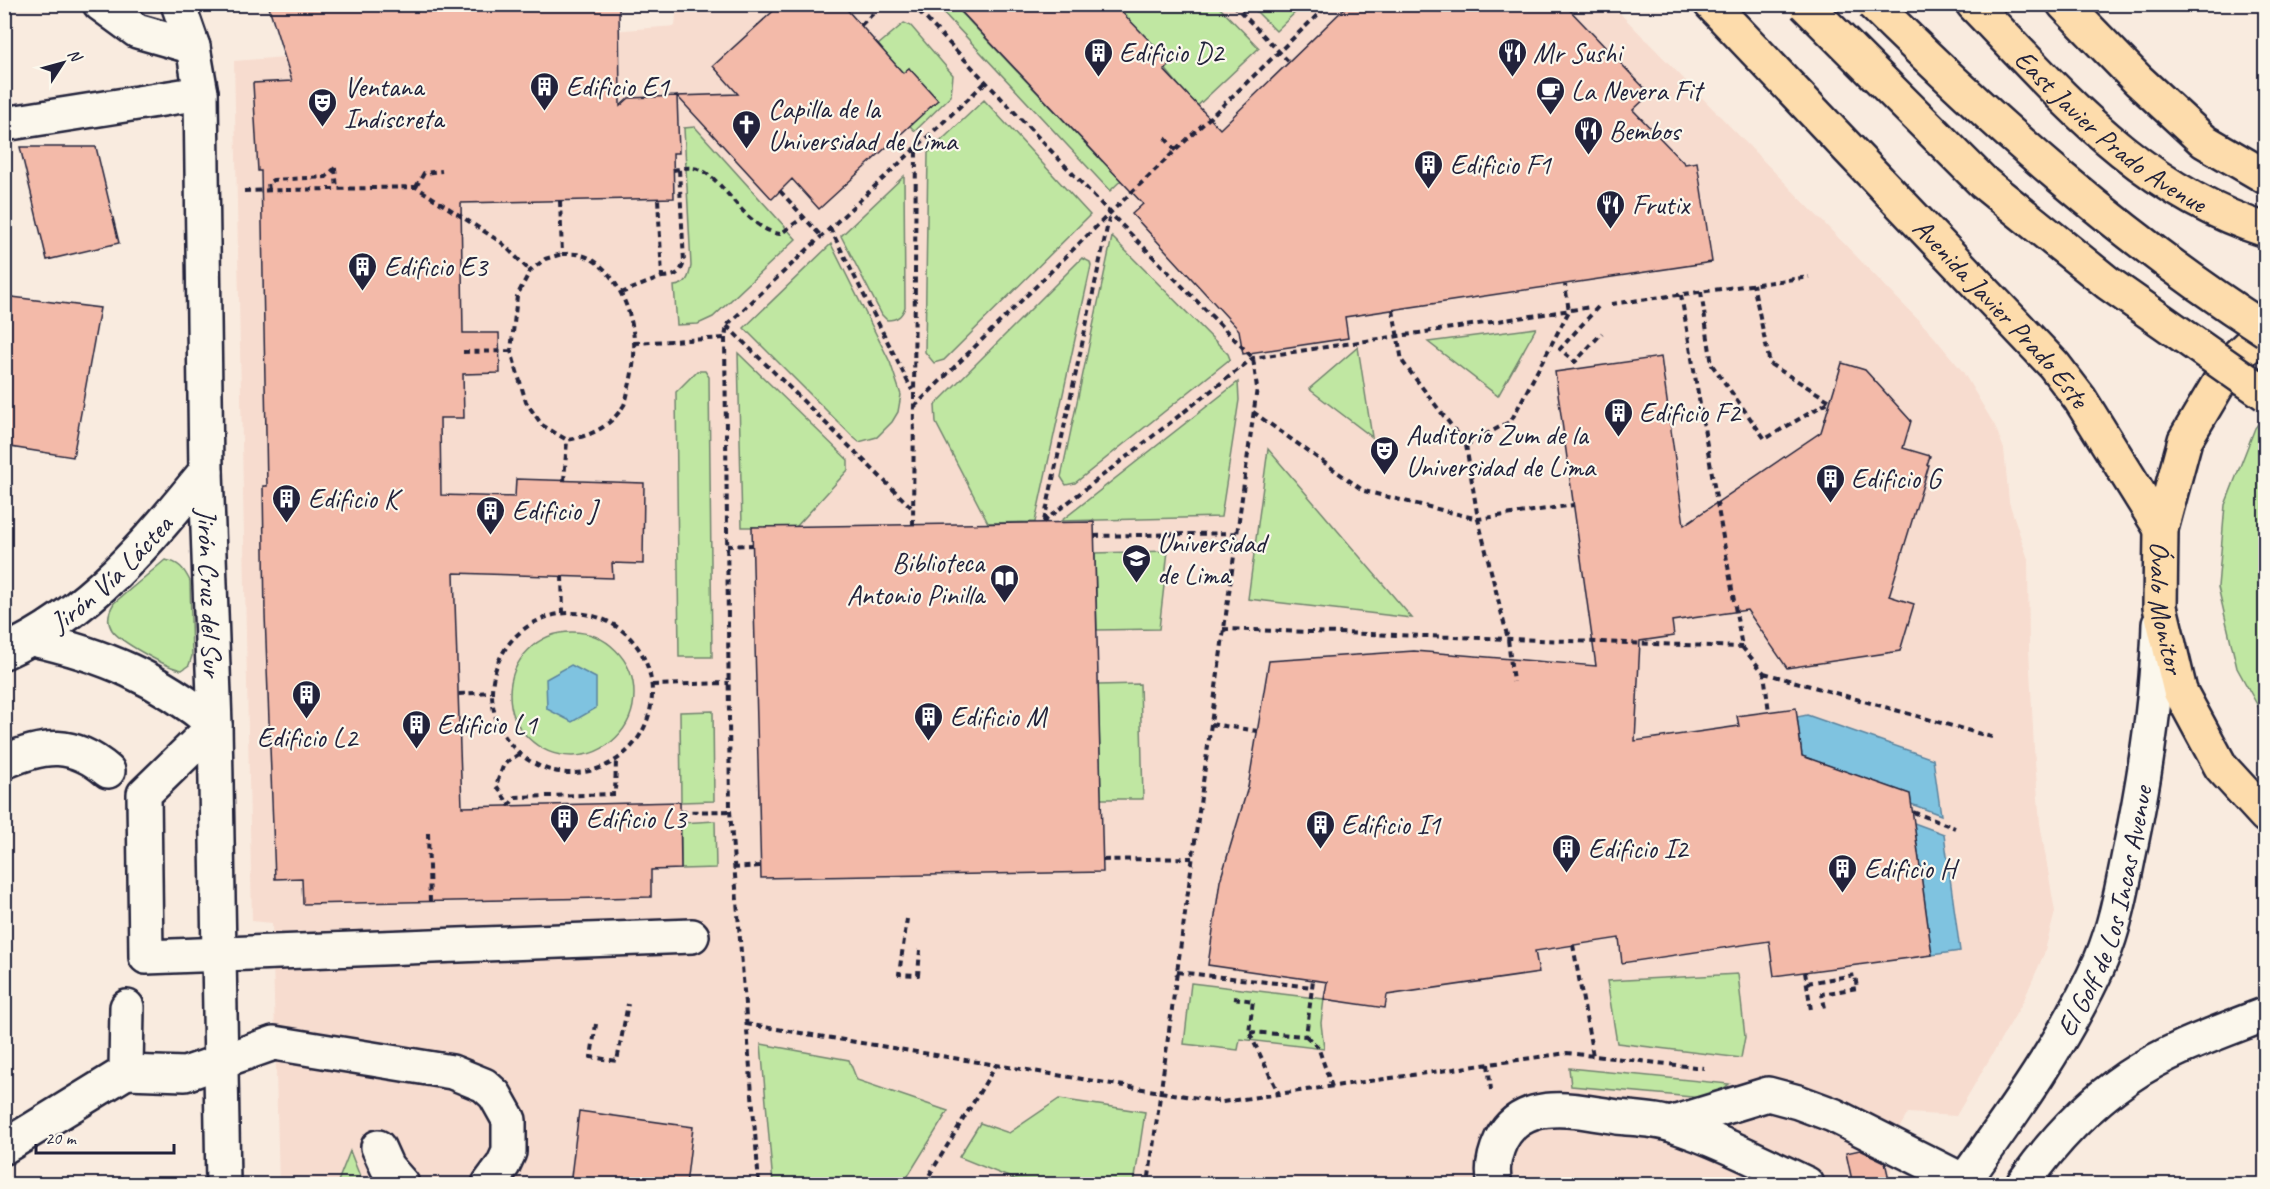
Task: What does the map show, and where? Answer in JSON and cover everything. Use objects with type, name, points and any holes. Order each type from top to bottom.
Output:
[{"type":"main road","name":"Avenida Javier Prado Este","points":[[1711,4],[2054,366],[2080,399],[2161,529]]},
{"type":"main road","points":[[1805,4],[1984,183],[2108,283],[2265,394]]},
{"type":"main road","points":[[1873,4],[1945,75],[2116,225],[2265,330]]},
{"type":"main road","name":"East Javier Prado Avenue","points":[[1973,4],[2075,109],[2129,159],[2181,194],[2234,220],[2265,230]]},
{"type":"main road","name":"East Javier Prado Avenue","points":[[2064,4],[2138,80],[2204,141],[2265,177]]},
{"type":"main road","name":"Óvalo Monitor","points":[[2265,330],[2232,361],[2185,440],[2161,529],[2160,607],[2180,691],[2221,767],[2265,816]]},
{"type":"street","points":[[100,4],[137,31],[193,47]]},
{"type":"street","name":"Jirón Cruz del Sur","points":[[178,4],[193,47],[201,93],[206,471],[215,725],[218,956],[222,1061],[222,1185]]},
{"type":"street","points":[[4,124],[201,93]]},
{"type":"street","name":"Jirón Vía Láctea","points":[[18,646],[80,605],[124,568],[206,471]]},
{"type":"street","name":"El Golf de Los Incas Avenue","points":[[1963,1183],[2037,1076],[2080,1005],[2102,957],[2121,891],[2146,770],[2158,662],[2160,607]]},
{"type":"street","name":"Jirón Vía Láctea","points":[[18,646],[72,648],[146,677],[181,697],[215,725]]},
{"type":"street","points":[[215,725],[144,794],[147,957],[692,936]]},
{"type":"street","points":[[4,762],[27,752],[56,747],[83,753],[108,771]]},
{"type":"street","points":[[126,1072],[127,1007]]},
{"type":"street","points":[[2023,1185],[2084,1112],[2129,1077],[2174,1052],[2265,1014]]},
{"type":"street","points":[[4,1147],[126,1072],[185,1074],[274,1043],[452,1072],[468,1077],[495,1095],[509,1120],[509,1152],[489,1185]]},
{"type":"street","points":[[1670,1124],[1768,1094],[1833,1115],[1963,1183]]},
{"type":"street","points":[[1495,1185],[1492,1174],[1495,1152],[1505,1132],[1521,1118],[1540,1110],[1562,1108],[1670,1124],[1754,1159],[1807,1185]]},
{"type":"street","points":[[378,1147],[387,1167],[402,1185]]},
{"type":"path","points":[[861,25],[883,4]]},
{"type":"path","points":[[912,4],[1110,213],[1253,358],[1257,388],[1148,1185]]},
{"type":"path","points":[[1233,4],[1290,63]]},
{"type":"path","points":[[914,407],[1110,213],[1329,4]]},
{"type":"path","points":[[759,1185],[730,811],[725,338],[727,325],[986,82]]},
{"type":"path","points":[[1165,138],[1176,151]]},
{"type":"path","points":[[913,525],[916,146]]},
{"type":"path","points":[[269,190],[268,183],[273,180],[326,177],[335,168],[337,189]]},
{"type":"path","points":[[673,170],[693,168],[706,172],[755,224],[767,232],[780,234],[804,218]]},
{"type":"path","points":[[621,293],[662,277],[674,276],[681,271],[684,262],[679,169]]},
{"type":"path","points":[[416,187],[424,173],[442,171]]},
{"type":"path","points":[[203,192],[416,187],[502,243],[530,272]]},
{"type":"path","points":[[780,191],[821,236]]},
{"type":"path","points":[[658,198],[662,277]]},
{"type":"path","points":[[560,201],[562,254]]},
{"type":"path","points":[[1110,213],[1043,522],[1253,358],[1591,307]]},
{"type":"path","points":[[830,228],[914,393]]},
{"type":"path","points":[[562,254],[582,255],[602,267],[621,293],[633,329],[634,343],[633,367],[625,404],[605,426],[587,437],[567,440],[542,425],[526,402],[511,351],[517,296],[530,272],[545,259],[562,254]]},
{"type":"path","points":[[1611,304],[1809,276]]},
{"type":"path","points":[[1701,292],[1712,365],[1765,439],[1830,401],[1770,364],[1753,284]]},
{"type":"path","points":[[1466,445],[1510,422],[1569,311],[1565,285]]},
{"type":"path","points":[[1681,295],[1742,647],[1764,673],[1769,712]]},
{"type":"path","points":[[1598,307],[1560,349],[1575,362],[1602,333]]},
{"type":"path","points":[[1393,310],[1402,361],[1466,445],[1478,519],[1508,639],[1513,682]]},
{"type":"path","points":[[727,325],[913,509]]},
{"type":"path","points":[[634,343],[725,338]]},
{"type":"path","points":[[463,352],[511,351]]},
{"type":"path","points":[[1253,412],[1364,491],[1478,519],[1574,505]]},
{"type":"path","points":[[564,481],[567,440]]},
{"type":"path","points":[[1094,536],[1237,533]]},
{"type":"path","points":[[727,546],[753,545]]},
{"type":"path","points":[[562,576],[563,613]]},
{"type":"path","points":[[563,613],[587,613],[610,622],[629,636],[643,655],[652,678],[652,702],[647,725],[634,746],[616,761],[592,771],[567,774],[541,768],[519,754],[504,736],[494,715],[491,692],[495,669],[505,647],[521,630],[541,618],[563,613]]},
{"type":"path","points":[[1224,629],[1742,647]]},
{"type":"path","points":[[1764,673],[1995,738]]},
{"type":"path","points":[[652,685],[729,683]]},
{"type":"path","points":[[459,694],[491,692]]},
{"type":"path","points":[[1211,724],[1258,731]]},
{"type":"path","points":[[519,754],[504,764],[496,785],[509,805],[516,797],[615,794],[616,761]]},
{"type":"path","points":[[681,812],[730,811]]},
{"type":"path","points":[[1913,812],[1955,828]]},
{"type":"path","points":[[428,833],[430,902]]},
{"type":"path","points":[[1103,860],[1192,858]]},
{"type":"path","points":[[733,868],[761,866]]},
{"type":"path","points":[[907,919],[899,974],[918,975],[920,950]]},
{"type":"path","points":[[1573,945],[1593,1056]]},
{"type":"path","points":[[1177,972],[1312,987]]},
{"type":"path","points":[[1805,972],[1811,1010]]},
{"type":"path","points":[[1807,983],[1855,975],[1857,988],[1822,994],[1824,1008]]},
{"type":"path","points":[[1306,1036],[1313,980]]},
{"type":"path","points":[[1234,998],[1253,1001],[1249,1032],[1279,1094]]},
{"type":"path","points":[[596,1024],[591,1057],[617,1061],[628,1004]]},
{"type":"path","points":[[746,1024],[1222,1102],[1567,1053],[1711,1069]]},
{"type":"path","points":[[1249,1032],[1306,1036],[1318,1047],[1332,1087]]},
{"type":"path","points":[[924,1185],[996,1065]]},
{"type":"shaded area","name":"Universidad de Lima","points":[[677,4],[1612,5],[1930,332],[1963,372],[1995,426],[2004,449],[2009,502],[2028,559],[2029,649],[2034,749],[2040,823],[2055,912],[2044,954],[2023,1002],[1956,1116],[1908,1113],[1889,1146],[1891,1171],[1883,1184],[279,1184],[272,923],[252,921],[234,61],[675,26]]},
{"type":"green space","points":[[939,5],[954,5],[1102,161],[1141,161],[1110,191],[941,10]]},
{"type":"green space","points":[[1114,5],[1217,5],[1259,48],[1176,126],[1180,87]]},
{"type":"green space","points":[[1250,5],[1303,5],[1276,31]]},
{"type":"green space","points":[[904,23],[911,26],[953,75],[951,96],[915,131],[909,125],[909,68],[903,73],[878,45]]},
{"type":"green space","points":[[984,100],[1090,215],[944,360],[934,363],[925,352],[928,153]]},
{"type":"green space","points":[[695,127],[796,239],[713,317],[698,324],[677,325],[674,286],[687,280],[691,266],[684,128]]},
{"type":"green space","points":[[904,176],[905,307],[899,317],[887,320],[882,315],[841,236]]},
{"type":"green space","points":[[1112,237],[1228,354],[1230,359],[1075,483],[1066,485],[1061,477]]},
{"type":"green space","points":[[831,244],[890,362],[901,395],[898,412],[892,422],[877,437],[859,442],[744,328]]},
{"type":"green space","points":[[1082,258],[1090,262],[1091,266],[1035,522],[988,523],[936,423],[935,405]]},
{"type":"green space","points":[[1536,328],[1498,396],[1428,342]]},
{"type":"green space","points":[[1358,347],[1372,437],[1309,389]]},
{"type":"green space","points":[[738,353],[848,460],[848,470],[796,527],[742,527]]},
{"type":"green space","points":[[697,371],[705,371],[709,377],[712,657],[679,657],[676,392]]},
{"type":"green space","points":[[1238,382],[1239,400],[1221,517],[1061,521]]},
{"type":"green space","points":[[2265,415],[2265,719],[2237,668],[2218,587],[2225,505],[2255,428]]},
{"type":"green space","points":[[1268,449],[1412,618],[1248,599]]},
{"type":"green space","points":[[1168,551],[1159,629],[1097,630],[1095,553]]},
{"type":"green space","points":[[165,560],[174,562],[180,567],[190,581],[192,656],[189,665],[182,670],[166,665],[134,647],[117,635],[109,623],[114,603]]},
{"type":"green space","points":[[572,632],[596,637],[607,642],[616,650],[624,659],[629,670],[634,694],[629,718],[624,729],[616,738],[607,746],[596,751],[572,756],[548,751],[537,746],[528,738],[520,729],[515,718],[510,694],[515,670],[520,659],[528,650],[537,642],[548,637]]},
{"type":"green space","points":[[1140,684],[1143,799],[1101,799],[1098,685]]},
{"type":"green space","points":[[713,711],[714,801],[681,802],[680,712]]},
{"type":"green space","points":[[715,821],[716,868],[681,869],[681,823]]},
{"type":"green space","points":[[1738,974],[1745,1037],[1741,1058],[1617,1043],[1607,981]]},
{"type":"green space","points":[[1191,983],[1324,999],[1321,1023],[1324,1049],[1240,1039],[1238,1050],[1184,1044]]},
{"type":"green space","points":[[761,1044],[849,1060],[857,1080],[948,1111],[903,1184],[773,1184]]},
{"type":"green space","points":[[1569,1068],[1729,1084],[1719,1092],[1703,1098],[1571,1086]]},
{"type":"green space","points":[[1059,1099],[1145,1112],[1134,1184],[1026,1184],[959,1157],[980,1123],[1009,1133]]},
{"type":"green space","points":[[350,1151],[363,1184],[337,1184]]},
{"type":"water","points":[[571,665],[596,678],[596,708],[572,722],[547,709],[546,679]]},
{"type":"water","points":[[1807,715],[1933,759],[1941,815],[1911,804],[1910,794],[1802,756],[1797,717]]},
{"type":"water","points":[[1914,823],[1944,834],[1960,951],[1932,955]]},
{"type":"building","points":[[268,4],[619,4],[620,106],[629,98],[677,96],[679,153],[673,153],[674,198],[461,203],[463,333],[499,333],[500,373],[463,374],[464,418],[440,418],[441,495],[515,497],[516,479],[644,483],[643,564],[612,563],[613,578],[454,573],[462,807],[680,802],[681,869],[651,870],[651,897],[303,904],[302,878],[275,879],[265,615],[263,486],[267,486],[261,171],[258,171],[253,83],[292,81]]},
{"type":"building","points":[[781,4],[842,4],[903,73],[909,68],[938,100],[819,209],[792,179],[772,199],[677,96],[738,94],[713,66]]},
{"type":"building","name":"Edificio F1","points":[[954,4],[1114,4],[1171,63],[1164,70],[1220,129],[1349,4],[1564,4],[1650,94],[1633,110],[1685,164],[1697,162],[1712,262],[1345,317],[1348,338],[1243,354],[1239,330],[1132,214],[1143,204]]},
{"type":"building","points":[[20,147],[96,147],[119,243],[47,260]]},
{"type":"building","points":[[4,296],[100,308],[73,457],[4,446]]},
{"type":"building","points":[[1661,357],[1684,525],[1821,432],[1842,363],[1865,370],[1911,421],[1903,448],[1930,456],[1889,596],[1914,604],[1900,651],[1787,668],[1747,610],[1672,621],[1674,636],[1640,641],[1635,741],[1739,726],[1737,716],[1796,708],[1802,756],[1910,794],[1932,955],[1774,976],[1769,941],[1622,963],[1619,938],[1535,951],[1539,973],[1387,995],[1385,1008],[1324,999],[1327,982],[1208,965],[1220,881],[1248,787],[1269,661],[1414,651],[1596,666],[1555,372]]},
{"type":"building","name":"Edificio M","points":[[1094,522],[1103,872],[761,878],[752,527]]},
{"type":"building","points":[[579,1111],[693,1127],[686,1185],[570,1185]]},
{"type":"building","points":[[1860,1150],[1885,1162],[1889,1179],[1871,1185],[1853,1185],[1846,1153]]},
{"type":"place","name":"Edificio D2","points":[[1098,78]]},
{"type":"place","name":"Mr Sushi","points":[[1512,78]]},
{"type":"place","name":"Edificio E1","points":[[545,112]]},
{"type":"place","name":"La Nevera Fit","points":[[1550,116]]},
{"type":"place","name":"Ventana Indiscreta","points":[[323,128]]},
{"type":"place","name":"Capilla de la Universidad de Lima","points":[[747,150]]},
{"type":"place","name":"Bembos","points":[[1588,156]]},
{"type":"place","name":"Edificio F1","points":[[1429,190]]},
{"type":"place","name":"Frutix","points":[[1611,230]]},
{"type":"place","name":"Edificio E3","points":[[363,292]]},
{"type":"place","name":"Edificio F2","points":[[1618,438]]},
{"type":"place","name":"Auditorio Zum de la Universidad de Lima","points":[[1385,476]]},
{"type":"place","name":"Edificio G","points":[[1830,504]]},
{"type":"place","name":"Edificio K","points":[[287,524]]},
{"type":"place","name":"Edificio J","points":[[491,536]]},
{"type":"place","name":"Universidad de Lima","points":[[1136,584]]},
{"type":"place","name":"Biblioteca Antonio Pinilla","points":[[1005,604]]},
{"type":"place","name":"Edificio L2","points":[[307,720]]},
{"type":"place","name":"Edificio M","points":[[929,742]]},
{"type":"place","name":"Edificio L1","points":[[416,750]]},
{"type":"place","name":"Edificio L3","points":[[565,844]]},
{"type":"place","name":"Edificio I1","points":[[1320,850]]},
{"type":"place","name":"Edificio I2","points":[[1567,874]]},
{"type":"place","name":"Edificio H","points":[[1843,894]]}]
